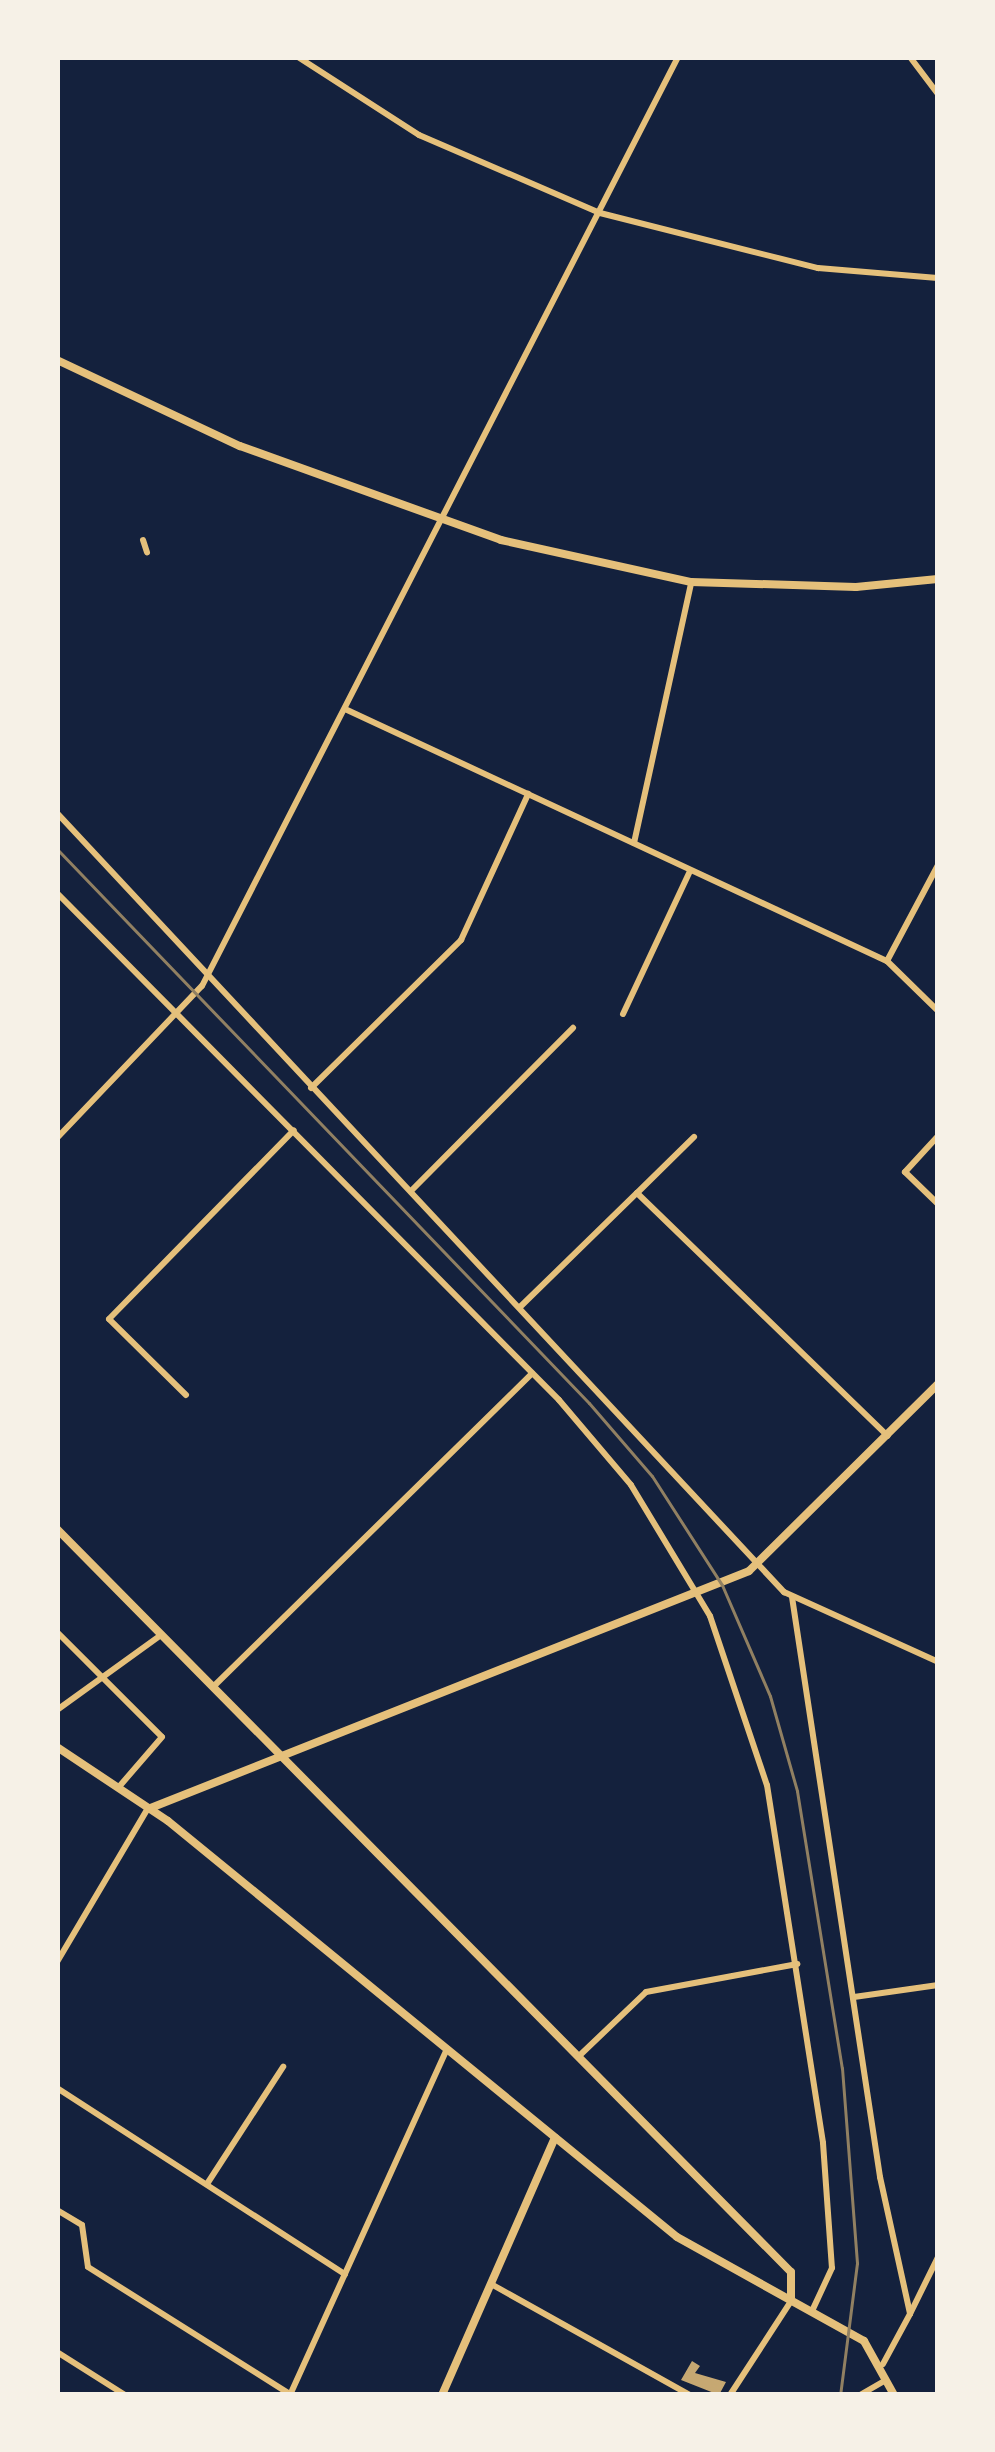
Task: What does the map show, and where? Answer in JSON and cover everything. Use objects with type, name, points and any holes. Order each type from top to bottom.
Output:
[{"type":"street","points":[[298,57],[419,136],[600,213],[818,268],[938,278]]},
{"type":"street","points":[[57,1138],[181,1016],[206,977],[678,57]]},
{"type":"street","points":[[910,57],[938,94]]},
{"type":"street","points":[[57,359],[240,446],[440,521],[691,582],[856,587],[938,579]]},
{"type":"street","points":[[143,540],[147,552]]},
{"type":"street","points":[[634,843],[691,582]]},
{"type":"street","points":[[345,709],[887,961],[938,1011]]},
{"type":"street","points":[[311,1088],[461,940],[528,794]]},
{"type":"street","points":[[57,813],[792,1597],[938,1662]]},
{"type":"street","points":[[887,961],[938,865]]},
{"type":"street","points":[[623,1014],[691,869]]},
{"type":"street","points":[[57,892],[532,1373],[631,1485],[699,1596],[732,1666],[767,1785],[796,1964],[829,2197],[831,2280],[812,2311]]},
{"type":"street","points":[[411,1191],[573,1028]]},
{"type":"street","points":[[186,1396],[110,1318],[295,1130]]},
{"type":"street","points":[[938,1136],[905,1172],[938,1204]]},
{"type":"street","points":[[520,1306],[694,1137]]},
{"type":"street","points":[[637,1193],[888,1436]]},
{"type":"street","points":[[213,1687],[532,1373]]},
{"type":"street","points":[[57,1963],[147,1810],[699,1596],[761,1564],[938,1384]]},
{"type":"street","points":[[57,1529],[790,2272],[791,2301],[730,2395]]},
{"type":"street","points":[[792,1597],[854,1997],[910,2314]]},
{"type":"street","points":[[57,1632],[162,1737],[118,1788]]},
{"type":"street","points":[[57,1710],[105,1681],[162,1634]]},
{"type":"street","points":[[57,1693],[69,1703]]},
{"type":"street","points":[[57,1747],[147,1810],[677,2237],[864,2341],[883,2364],[894,2395]]},
{"type":"street","points":[[578,2057],[646,1992],[796,1964]]},
{"type":"street","points":[[854,1997],[938,1985]]},
{"type":"street","points":[[57,2210],[82,2225],[88,2267],[291,2395],[446,2051]]},
{"type":"street","points":[[207,2185],[283,2067]]},
{"type":"street","points":[[57,2088],[345,2274]]},
{"type":"street","points":[[442,2395],[555,2138]]},
{"type":"street","points":[[883,2364],[938,2257]]},
{"type":"street","points":[[491,2284],[690,2395]]},
{"type":"street","points":[[57,2352],[125,2395]]},
{"type":"street","points":[[860,2395],[889,2379]]},
{"type":"building","points":[[692,2361],[700,2366],[695,2373],[726,2382],[719,2395],[681,2380]]},
{"type":"tram line","points":[[57,849],[589,1403],[652,1476],[722,1585],[770,1696],[797,1791],[842,2068],[857,2263],[840,2395]]}]
